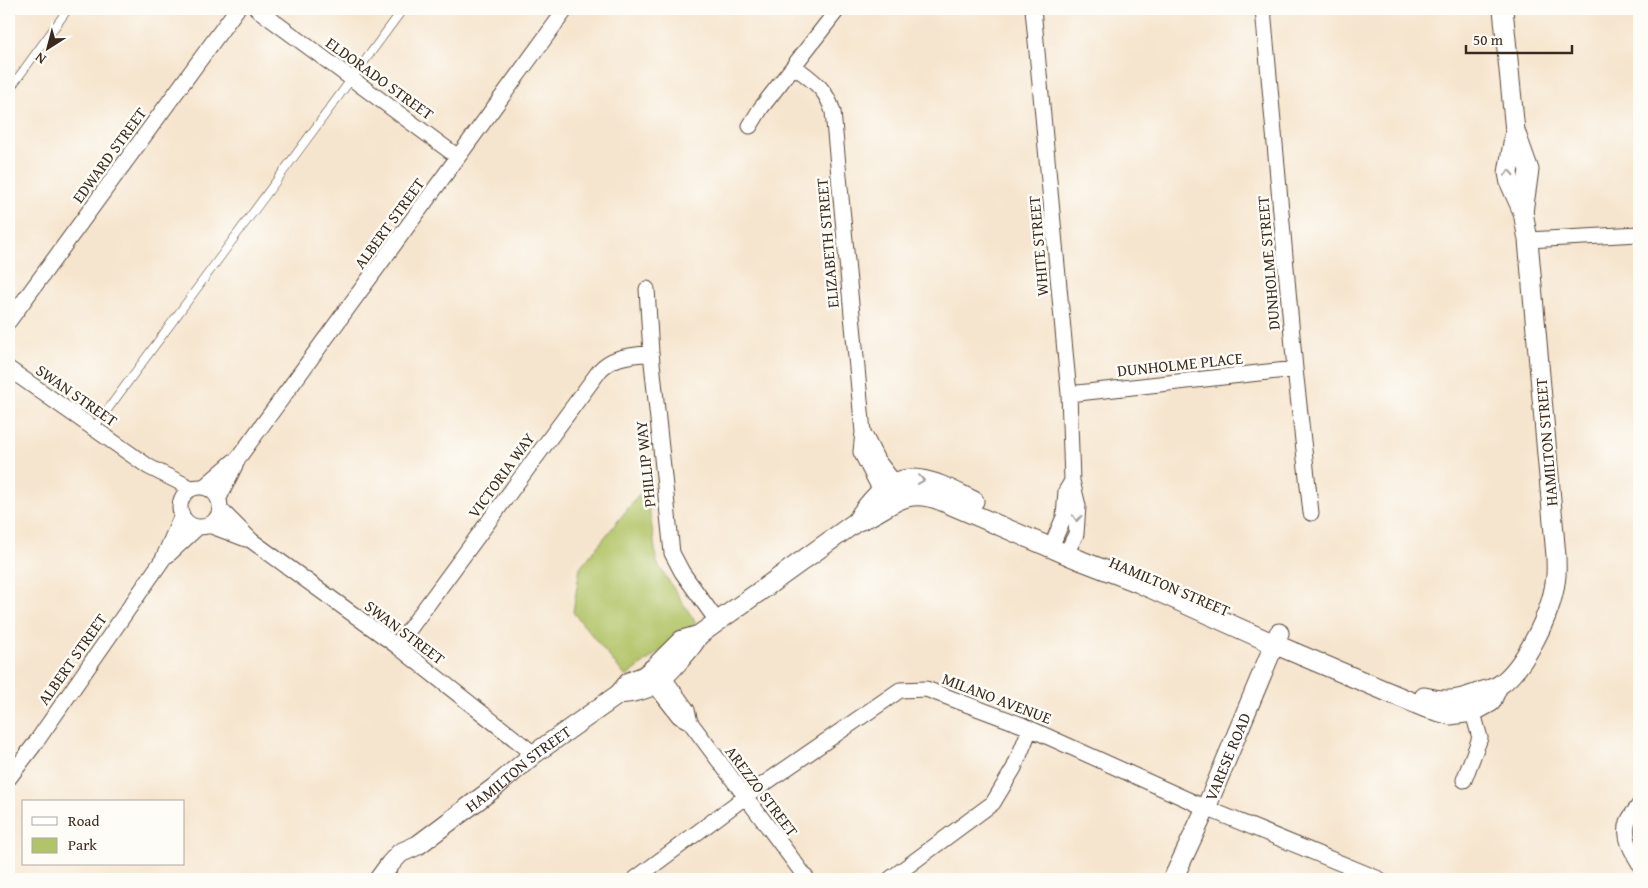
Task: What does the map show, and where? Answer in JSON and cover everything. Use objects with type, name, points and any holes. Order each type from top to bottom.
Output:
[{"type":"street","name":"EDWARD STREET","points":[[9,321],[237,9]]},
{"type":"street","name":"ELDORADO STREET","points":[[257,9],[458,158]]},
{"type":"street","name":"ALBERT STREET","points":[[220,504],[239,457],[566,9]]},
{"type":"street","points":[[750,126],[761,108],[838,9]]},
{"type":"street","name":"WHITE STREET","points":[[1033,9],[1069,394],[1072,481],[1066,491],[1061,545]]},
{"type":"street","name":"DUNHOLME STREET","points":[[1263,9],[1295,369],[1311,513]]},
{"type":"street","name":"HAMILTON STREET","points":[[379,879],[400,853],[418,845],[494,788],[534,754],[619,694],[630,682],[655,676],[682,640],[699,635],[856,522],[864,508],[890,495],[912,479],[936,483],[1006,516],[1061,545],[1372,680],[1419,696],[1439,701],[1471,705],[1498,686],[1530,649],[1550,607],[1556,584],[1556,556],[1528,240],[1523,212],[1529,170],[1515,131],[1503,9]]},
{"type":"street","name":"ELIZABETH STREET","points":[[794,66],[822,88],[829,99],[833,112],[863,432],[860,452],[890,495]]},
{"type":"street","points":[[1528,240],[1639,234]]},
{"type":"street","name":"PHILLIP WAY","points":[[647,289],[651,353],[672,553],[675,562],[717,621]]},
{"type":"street","name":"VICTORIA WAY","points":[[397,646],[600,370],[609,362],[619,357],[651,353]]},
{"type":"street","name":"SWAN STREET","points":[[9,369],[150,467],[197,488]]},
{"type":"street","name":"DUNHOLME PLACE","points":[[1069,394],[1295,369]]},
{"type":"street","name":"ALBERT STREET","points":[[197,488],[239,457]]},
{"type":"street","name":"SWAN STREET","points":[[150,467],[181,508]]},
{"type":"street","points":[[197,488],[214,492],[220,504],[217,518],[204,526],[190,524],[181,508],[184,494],[197,488]]},
{"type":"street","name":"SWAN STREET","points":[[220,504],[252,542],[397,646],[534,754]]},
{"type":"street","name":"ALBERT STREET","points":[[9,778],[163,559],[181,508]]},
{"type":"street","name":"ALBERT STREET","points":[[163,559],[204,526]]},
{"type":"street","name":"SWAN STREET","points":[[204,526],[252,542]]},
{"type":"street","name":"VARESE ROAD","points":[[1173,879],[1206,808],[1277,638]]},
{"type":"street","name":"AREZZO STREET","points":[[655,676],[688,710],[690,722],[807,879]]},
{"type":"street","name":"MILANO AVENUE","points":[[635,879],[745,797],[900,690],[926,689],[1030,729],[1206,808],[1378,879]]},
{"type":"street","points":[[1464,780],[1480,738],[1471,705]]},
{"type":"street","points":[[890,879],[994,802],[1014,768],[1030,729]]},
{"type":"street","points":[[1639,805],[1628,821],[1627,837],[1630,848],[1639,863]]},
{"type":"street","name":"HAMILTON STREET","points":[[392,879],[418,845]]},
{"type":"lane","points":[[9,90],[68,9]]},
{"type":"lane","points":[[94,428],[403,9]]},
{"type":"green space","points":[[646,486],[657,563],[696,623],[626,677],[573,612],[580,568]]}]
